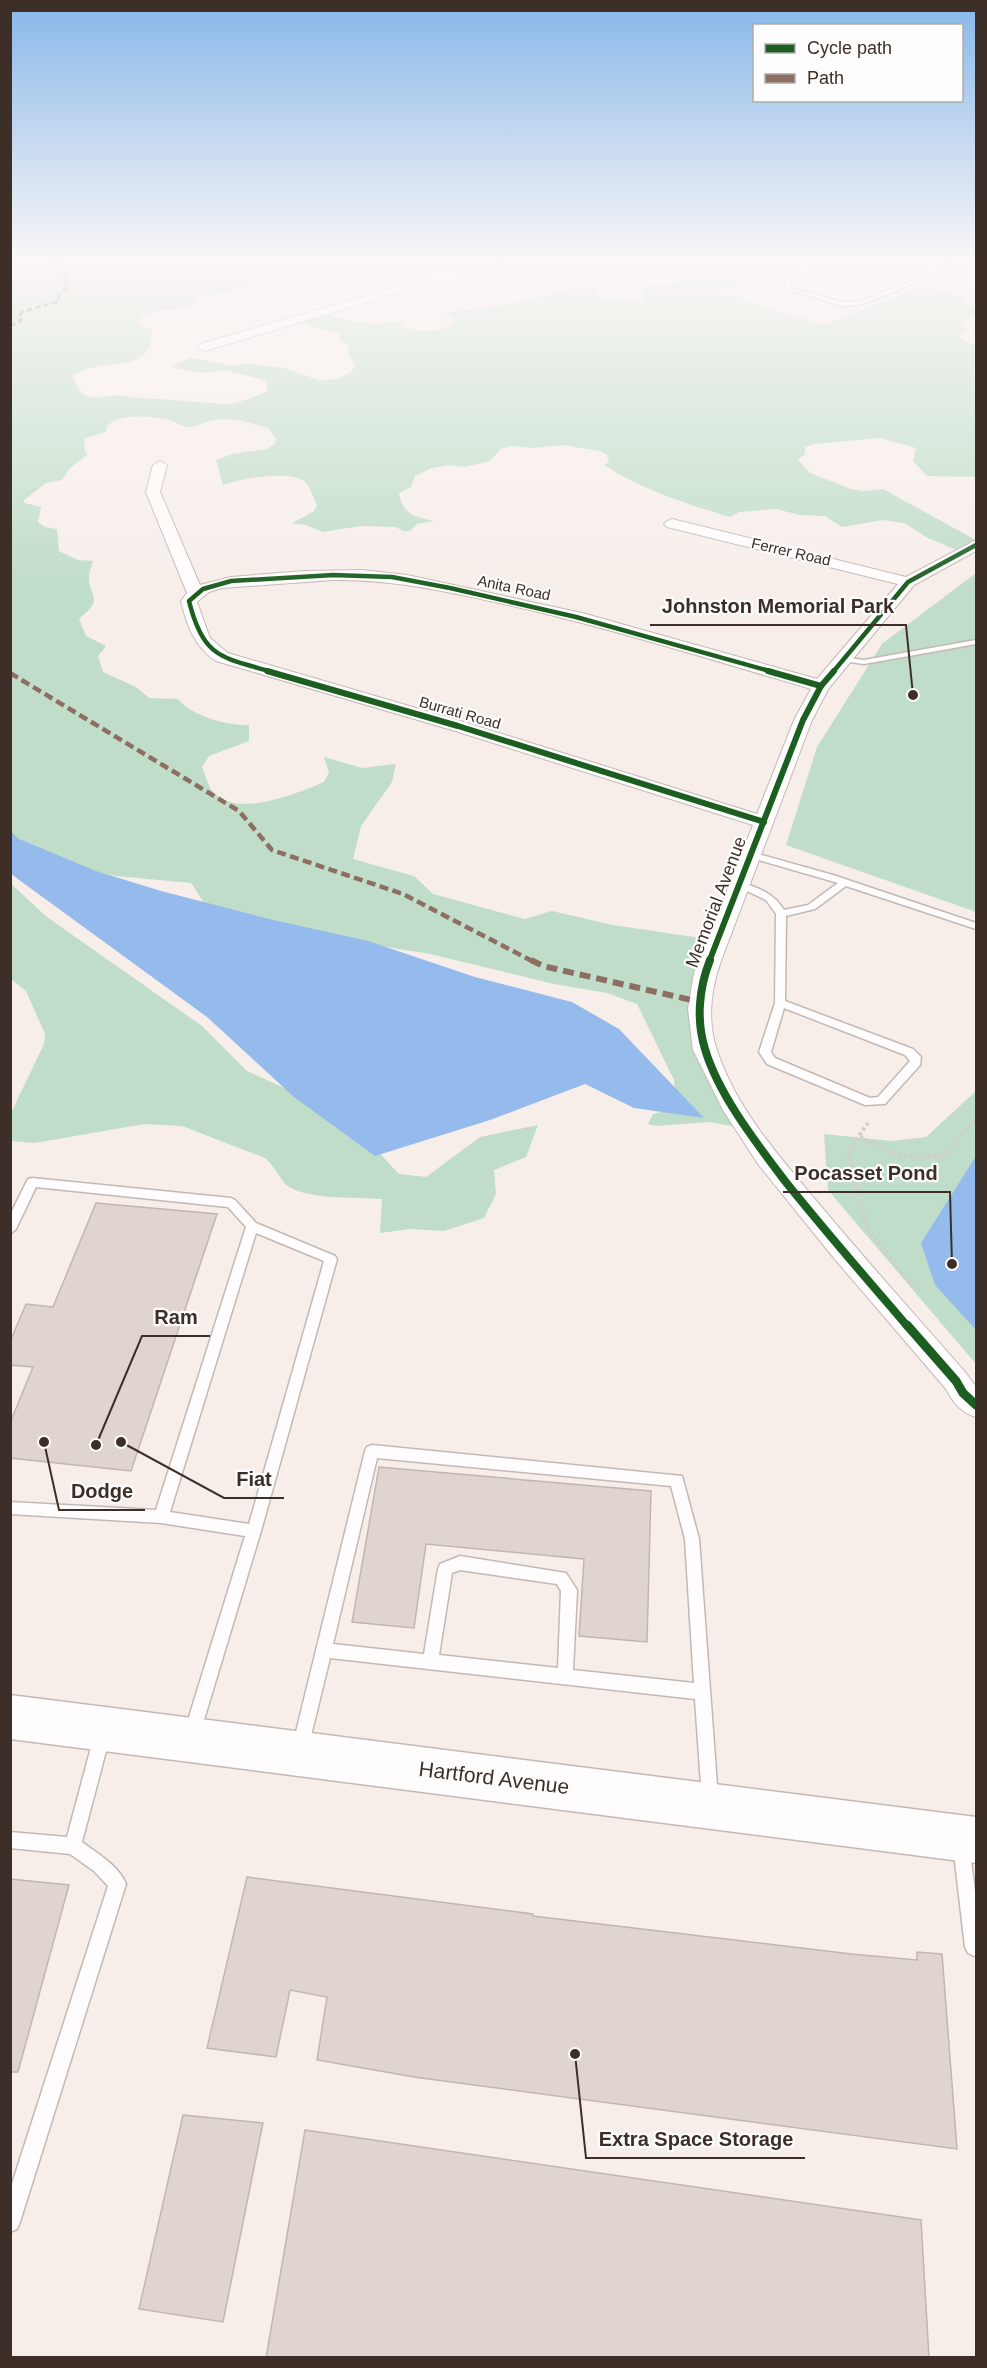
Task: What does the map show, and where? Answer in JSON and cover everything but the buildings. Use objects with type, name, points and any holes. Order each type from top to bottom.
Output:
[{"type":"main road","name":"Hartford Avenue","points":[[10,1717],[968,1839]]},
{"type":"street","points":[[160,465],[153,492],[195,593]]},
{"type":"street","name":"Ferrer Road","points":[[672,524],[908,582]]},
{"type":"street","name":"Memorial Avenue","points":[[976,545],[908,582],[821,686],[803,720],[701,983],[704,1048],[728,1100],[744,1127],[816,1221],[956,1381],[963,1393],[976,1405]]},
{"type":"street","name":"Anita Road","points":[[195,593],[207,587],[232,582],[307,575],[378,576],[424,582],[547,609],[821,686]]},
{"type":"street","name":"Burrati Road","points":[[195,593],[189,601],[200,638],[222,657],[458,726],[764,822]]},
{"type":"lane","points":[[842,659],[864,662],[976,642]]},
{"type":"lane","points":[[751,855],[845,882],[976,926]]},
{"type":"lane","points":[[781,914],[811,908],[845,882]]},
{"type":"lane","points":[[739,885],[768,895],[776,902],[781,914],[780,1003],[765,1052],[771,1060],[876,1103],[881,1101],[916,1062],[915,1056],[909,1052],[780,1003]]},
{"type":"lane","points":[[10,1229],[32,1182],[231,1203],[252,1226],[331,1259],[254,1531],[190,1740]]},
{"type":"lane","points":[[161,1517],[252,1226]]},
{"type":"lane","points":[[298,1754],[372,1451],[677,1480],[692,1539],[710,1806]]},
{"type":"lane","points":[[10,1508],[161,1517],[254,1531]]},
{"type":"lane","points":[[430,1662],[445,1569],[460,1563],[561,1578],[569,1590],[565,1677]]},
{"type":"lane","points":[[323,1650],[703,1692]]},
{"type":"lane","points":[[73,1846],[104,1729]]},
{"type":"lane","points":[[968,1839],[974,1947]]},
{"type":"lane","points":[[10,1840],[73,1846],[100,1865],[117,1884],[10,2222]]},
{"type":"path","points":[[860,1137],[898,1155],[941,1157],[976,1120]]},
{"type":"path","points":[[868,1123],[848,1152],[867,1228],[918,1293]]},
{"type":"green space","points":[[11,371],[83,371],[72,376],[78,387],[87,396],[99,398],[118,395],[225,404],[236,403],[267,392],[267,381],[226,371],[292,371],[318,380],[338,379],[351,371],[976,371],[976,477],[927,476],[913,461],[916,448],[880,438],[815,444],[805,447],[805,454],[798,460],[810,473],[851,489],[864,491],[883,489],[976,540],[976,544],[959,551],[928,538],[904,523],[882,520],[842,527],[825,516],[800,515],[776,509],[739,512],[730,517],[634,482],[604,465],[609,462],[607,455],[600,451],[563,445],[533,448],[511,446],[501,449],[490,461],[464,467],[448,465],[432,468],[415,476],[411,487],[399,493],[403,506],[410,513],[434,521],[417,524],[410,531],[403,531],[396,527],[360,526],[323,532],[306,525],[292,523],[313,512],[317,506],[304,481],[287,476],[276,476],[252,478],[223,485],[216,460],[232,454],[267,449],[275,444],[276,439],[269,429],[232,419],[209,421],[190,427],[155,417],[120,419],[107,426],[107,431],[84,439],[85,452],[88,454],[69,469],[62,480],[46,483],[23,501],[41,507],[38,522],[45,527],[57,529],[59,551],[78,560],[93,561],[89,576],[94,602],[79,619],[86,636],[106,646],[98,656],[103,672],[136,687],[149,698],[178,699],[192,710],[210,719],[230,724],[249,725],[249,741],[209,756],[202,767],[211,789],[221,798],[234,803],[266,802],[313,787],[324,782],[329,772],[324,757],[362,768],[396,764],[392,782],[361,826],[353,859],[414,876],[433,894],[525,919],[552,911],[613,925],[714,940],[706,1040],[747,1129],[710,1122],[656,1126],[648,1124],[653,1114],[665,1111],[676,1099],[674,1080],[637,1004],[607,993],[554,984],[430,954],[258,926],[206,906],[191,883],[116,876],[51,863],[15,843],[11,831]]},
{"type":"green space","points":[[189,371],[220,371],[202,373]]},
{"type":"green space","points":[[976,573],[976,912],[786,845],[817,747],[882,644]]},
{"type":"green space","points":[[11,884],[47,917],[202,1026],[247,1071],[318,1103],[362,1135],[399,1174],[426,1177],[480,1137],[538,1125],[526,1157],[494,1170],[496,1194],[484,1218],[444,1231],[410,1229],[380,1233],[382,1199],[321,1196],[298,1191],[286,1184],[265,1158],[182,1126],[144,1124],[35,1143],[11,1141],[10,1115],[44,1044],[45,1034],[26,991],[11,979]]},
{"type":"green space","points":[[976,1091],[976,1364],[828,1190],[824,1134],[891,1141],[926,1137]]},
{"type":"water","points":[[11,832],[19,839],[96,871],[161,891],[273,920],[368,941],[475,977],[572,1002],[619,1029],[704,1118],[634,1108],[585,1084],[490,1120],[375,1156],[294,1097],[207,1017],[11,874]]},
{"type":"water","points":[[976,1156],[976,1330],[935,1285],[921,1243]]},
{"type":"marked path","points":[[10,673],[239,811],[272,850],[403,894],[543,966],[700,1002]]},
{"type":"cycle path","points":[[976,545],[908,582],[821,686],[803,720],[705,973],[700,1009],[706,1054],[728,1098],[750,1134],[864,1276],[956,1381],[963,1393],[976,1405]]},
{"type":"cycle path","points":[[764,822],[458,726],[222,657],[203,640],[196,626],[189,601],[203,589],[231,581],[333,575],[392,577],[534,606],[821,686]]},
{"type":"place","name":"Johnston Memorial Park","points":[[913,695]]},
{"type":"place","name":"Pocasset Pond","points":[[952,1264]]},
{"type":"place","name":"Dodge","points":[[44,1442]]},
{"type":"place","name":"Fiat","points":[[121,1442]]},
{"type":"place","name":"Ram","points":[[96,1445]]},
{"type":"place","name":"Extra Space Storage","points":[[575,2054]]}]
